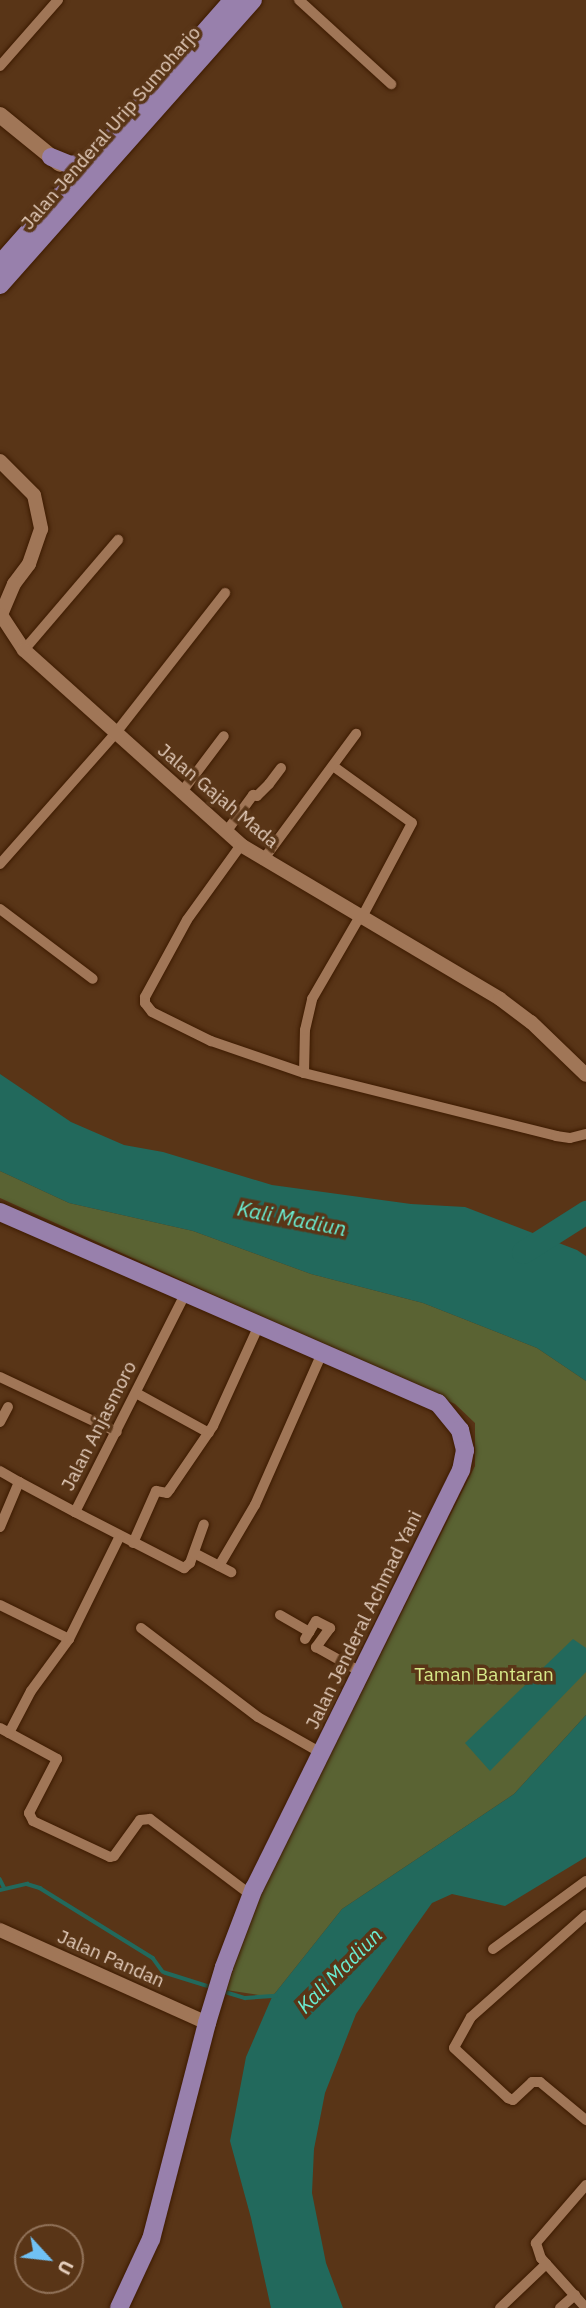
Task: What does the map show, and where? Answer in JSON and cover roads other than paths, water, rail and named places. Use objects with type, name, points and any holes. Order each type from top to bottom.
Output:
[{"type":"highway","name":"Jalan Jenderal Urip Sumoharjo","points":[[0,285],[82,183],[93,160],[233,0]]},
{"type":"highway","name":"Jalan Jenderal Urip Sumoharjo","points":[[0,264],[82,183],[253,0]]},
{"type":"highway","points":[[51,157],[71,165],[93,160]]},
{"type":"highway","name":"Jalan Jenderal Achmad Yani","points":[[0,1212],[438,1403],[460,1430],[465,1450],[461,1470],[251,1895],[209,2017],[151,2239],[119,2308]]},
{"type":"main road","points":[[0,115],[82,183]]},
{"type":"street","points":[[0,66],[58,0]]},
{"type":"street","points":[[299,0],[391,84]]},
{"type":"street","name":"Jalan Gajah Mada","points":[[0,461],[34,495],[41,529],[29,564],[13,584],[0,615],[24,650],[241,845],[360,919],[500,999],[530,1022],[586,1075]]},
{"type":"street","points":[[24,650],[118,540]]},
{"type":"street","points":[[0,864],[115,734],[225,593]]},
{"type":"street","points":[[262,860],[356,734]]},
{"type":"street","points":[[181,793],[225,736]]},
{"type":"street","points":[[304,1073],[305,1030],[312,999],[360,919],[412,823],[332,766]]},
{"type":"street","points":[[226,832],[253,795],[263,790],[281,768]]},
{"type":"street","points":[[241,845],[187,920],[145,997],[145,1003],[152,1012],[211,1041],[304,1073],[556,1136],[570,1138],[586,1134]]},
{"type":"street","points":[[0,909],[93,979]]},
{"type":"street","name":"Jalan Anjasmoro","points":[[0,1471],[75,1512],[186,1292]]},
{"type":"street","points":[[134,1543],[156,1491],[167,1493],[209,1433],[259,1325]]},
{"type":"street","points":[[219,1566],[255,1505],[322,1353]]},
{"type":"street","points":[[0,1377],[117,1432]]},
{"type":"street","points":[[136,1393],[209,1433]]},
{"type":"street","points":[[0,1422],[8,1407]]},
{"type":"street","points":[[0,1527],[19,1482]]},
{"type":"street","points":[[75,1512],[180,1568],[188,1566],[204,1524]]},
{"type":"street","points":[[120,1536],[69,1639],[4,1730],[58,1759],[29,1812],[33,1821],[110,1857],[114,1856],[140,1820],[150,1819],[251,1895]]},
{"type":"street","points":[[194,1553],[231,1572]]},
{"type":"street","points":[[0,1605],[69,1639]]},
{"type":"street","points":[[281,1615],[307,1635],[316,1621],[330,1628],[316,1647],[361,1672]]},
{"type":"street","points":[[141,1628],[264,1721],[321,1753]]},
{"type":"street","points":[[493,1949],[586,1881]]},
{"type":"street","points":[[586,1915],[471,2017],[454,2048],[508,2098],[513,2100],[532,2082],[540,2082],[586,2120]]},
{"type":"street","name":"Jalan Pandan","points":[[0,1931],[209,2017]]},
{"type":"street","points":[[586,2185],[536,2243],[546,2264],[586,2307]]},
{"type":"street","points":[[500,2308],[546,2264]]},
{"type":"street","points":[[561,2308],[575,2295]]},
{"type":"water","name":"Kali Madiun","points":[[0,1074],[71,1122],[124,1145],[163,1152],[272,1185],[411,1204],[465,1207],[577,1250],[586,1256],[586,1381],[537,1348],[423,1303],[311,1274],[193,1231],[69,1203],[0,1171]]},
{"type":"water","points":[[573,1639],[586,1648],[586,1672],[490,1771],[465,1743]]},
{"type":"water","name":"Kali Madiun","points":[[586,1715],[586,1857],[505,1906],[452,1894],[432,1903],[410,1934],[356,2014],[325,2093],[314,2149],[312,2193],[326,2263],[343,2308],[271,2308],[230,2141],[246,2057],[272,1997],[342,1909],[514,1794]]},
{"type":"waterway","points":[[523,1252],[586,1212]]},
{"type":"waterway","points":[[0,1879],[4,1887]]},
{"type":"waterway","points":[[0,1890],[27,1884],[40,1888],[153,1958],[163,1972],[211,1987]]},
{"type":"waterway","points":[[222,1991],[245,1998],[276,1996]]},
{"type":"park label","name":"Taman Bantaran","points":[[484,1675]]}]
